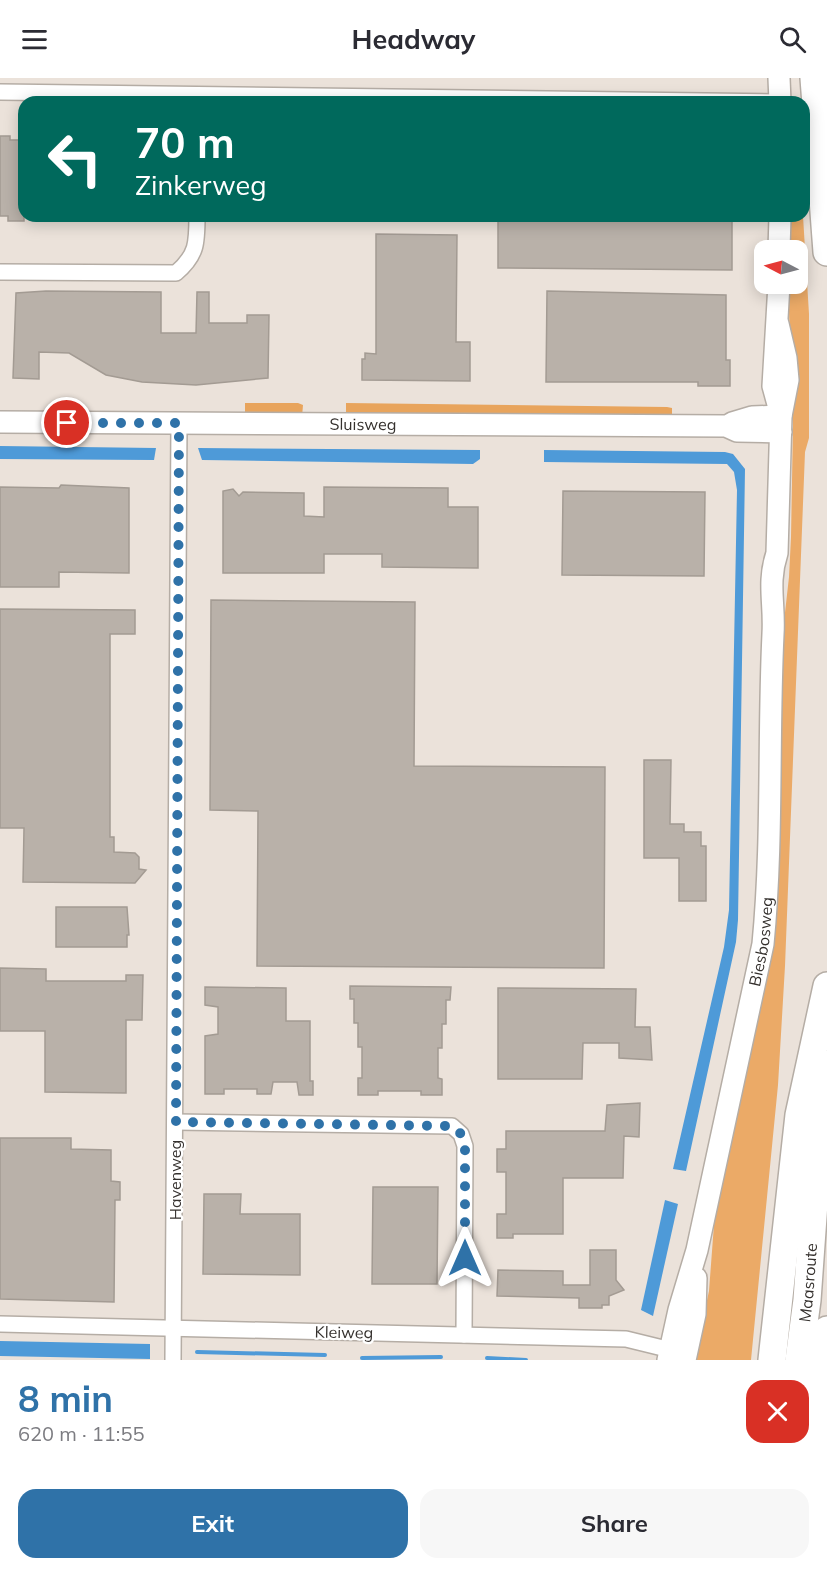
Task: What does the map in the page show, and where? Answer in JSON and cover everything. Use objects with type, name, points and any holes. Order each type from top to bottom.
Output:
[{"type":"highway","points":[[814,78],[827,252]]},
{"type":"highway","points":[[772,1360],[799,1115],[827,987]]},
{"type":"highway","name":"Maasroute","points":[[799,1360],[807,1300],[821,1118],[827,987]]},
{"type":"highway","name":"Maasroute","points":[[823,1360],[827,1330]]},
{"type":"main road","points":[[779,78],[780,96]]},
{"type":"main road","points":[[779,240],[780,222]]},
{"type":"main road","name":"Biesbosweg","points":[[678,1356],[679,1310],[697,1250],[763,944],[768,897],[774,627],[770,572],[777,553],[781,424],[773,386],[779,294]]},
{"type":"main road","name":"Sluisweg","points":[[0,422],[726,426],[752,417],[781,424]]},
{"type":"street","points":[[0,92],[114,96]]},
{"type":"street","points":[[0,272],[176,273],[189,262],[197,244],[197,222]]},
{"type":"street","name":"Havenweg","points":[[174,1360],[179,423]]},
{"type":"street","points":[[176,1122],[452,1126],[461,1134],[465,1146],[464,1335]]},
{"type":"street","name":"Kleiweg","points":[[0,1324],[626,1339],[678,1356]]},
{"type":"shaded area","points":[[788,222],[803,222],[804,240],[787,240]]},
{"type":"shaded area","points":[[788,294],[808,294],[809,438],[805,452],[785,966],[778,1085],[751,1360],[694,1360],[709,1291],[716,1198],[763,997],[775,928],[780,657],[789,577],[793,425]]},
{"type":"shaded area","points":[[245,403],[298,403],[303,405],[302,417],[245,417]]},
{"type":"shaded area","points":[[346,403],[667,407],[672,408],[672,420],[346,418]]},
{"type":"water","points":[[0,446],[156,448],[154,460],[0,459]]},
{"type":"water","points":[[198,448],[480,450],[480,459],[473,464],[202,460]]},
{"type":"water","points":[[544,450],[725,452],[733,454],[745,469],[738,920],[736,942],[686,1171],[673,1169],[724,947],[729,910],[737,490],[734,472],[727,464],[544,462]]},
{"type":"water","points":[[665,1200],[678,1204],[653,1316],[641,1310]]},
{"type":"water","points":[[0,1341],[150,1344],[150,1359],[0,1356]]},
{"type":"building","points":[[0,136],[10,136],[10,140],[18,140],[18,221],[8,221],[8,216],[0,216]]},
{"type":"building","points":[[498,222],[732,222],[732,270],[498,268]]},
{"type":"building","points":[[376,234],[457,235],[456,342],[470,342],[470,381],[362,380],[362,359],[365,359],[365,353],[376,354]]},
{"type":"building","points":[[547,291],[726,295],[726,360],[730,360],[730,386],[698,386],[698,382],[546,382]]},
{"type":"building","points":[[161,292],[161,333],[196,333],[197,292],[209,292],[209,323],[247,323],[247,315],[269,315],[268,378],[196,385],[142,382],[106,375],[69,353],[39,352],[39,379],[13,378],[16,293]]},
{"type":"building","points":[[61,485],[129,488],[129,573],[59,572],[59,587],[0,587],[0,487],[59,488]]},
{"type":"building","points":[[324,487],[448,488],[448,507],[478,507],[478,568],[382,567],[382,554],[324,554],[324,573],[223,573],[223,491],[233,489],[239,496],[243,492],[304,493],[304,516],[324,517]]},
{"type":"building","points":[[563,491],[705,492],[704,576],[562,575]]},
{"type":"building","points":[[211,600],[415,602],[414,766],[605,767],[604,968],[257,966],[258,811],[210,810]]},
{"type":"building","points":[[0,609],[135,610],[135,634],[110,634],[110,837],[114,837],[114,852],[135,853],[139,857],[139,869],[146,870],[135,883],[23,882],[24,828],[0,828]]},
{"type":"building","points":[[644,760],[671,760],[670,824],[684,824],[684,832],[701,832],[701,846],[706,846],[706,901],[679,901],[679,858],[644,858]]},
{"type":"building","points":[[56,907],[127,907],[129,935],[127,935],[127,947],[56,947]]},
{"type":"building","points":[[0,968],[46,969],[46,981],[126,981],[126,975],[143,975],[142,1020],[126,1020],[126,1093],[45,1092],[45,1031],[0,1031]]},
{"type":"building","points":[[350,986],[451,987],[450,1000],[446,1000],[446,1024],[442,1024],[442,1048],[438,1048],[438,1078],[442,1079],[442,1095],[421,1095],[421,1091],[378,1091],[378,1095],[358,1095],[358,1078],[362,1078],[362,1047],[358,1047],[358,1023],[354,1023],[354,999],[350,999]]},
{"type":"building","points":[[205,987],[286,988],[286,1021],[310,1021],[310,1081],[313,1081],[313,1095],[299,1095],[297,1082],[273,1082],[271,1094],[257,1094],[257,1089],[224,1089],[224,1094],[205,1094],[205,1036],[218,1034],[218,1007],[205,1005]]},
{"type":"building","points":[[498,988],[636,989],[635,1027],[650,1027],[652,1060],[619,1058],[619,1043],[583,1043],[582,1079],[498,1079]]},
{"type":"building","points":[[640,1103],[639,1137],[624,1136],[623,1178],[563,1178],[563,1234],[513,1234],[513,1238],[497,1238],[497,1214],[506,1214],[506,1172],[497,1172],[497,1149],[506,1149],[506,1131],[605,1131],[607,1105]]},
{"type":"building","points":[[0,1138],[71,1138],[71,1149],[111,1150],[111,1181],[120,1182],[120,1200],[115,1200],[114,1302],[0,1299]]},
{"type":"building","points":[[373,1187],[438,1187],[437,1284],[372,1284]]},
{"type":"building","points":[[204,1194],[241,1194],[240,1214],[300,1214],[300,1275],[203,1274]]},
{"type":"building","points":[[590,1250],[616,1250],[616,1280],[624,1290],[609,1296],[609,1305],[602,1305],[602,1308],[579,1308],[579,1298],[497,1296],[498,1270],[563,1271],[563,1285],[590,1285]]},
{"type":"waterway","points":[[197,1352],[325,1355]]},
{"type":"waterway","points":[[362,1358],[441,1357]]},
{"type":"waterway","points":[[487,1358],[526,1360]]},
{"type":"route","points":[[67,423],[179,423],[176,1122],[439,1124],[452,1126],[461,1134],[465,1146],[465,1258]]}]
